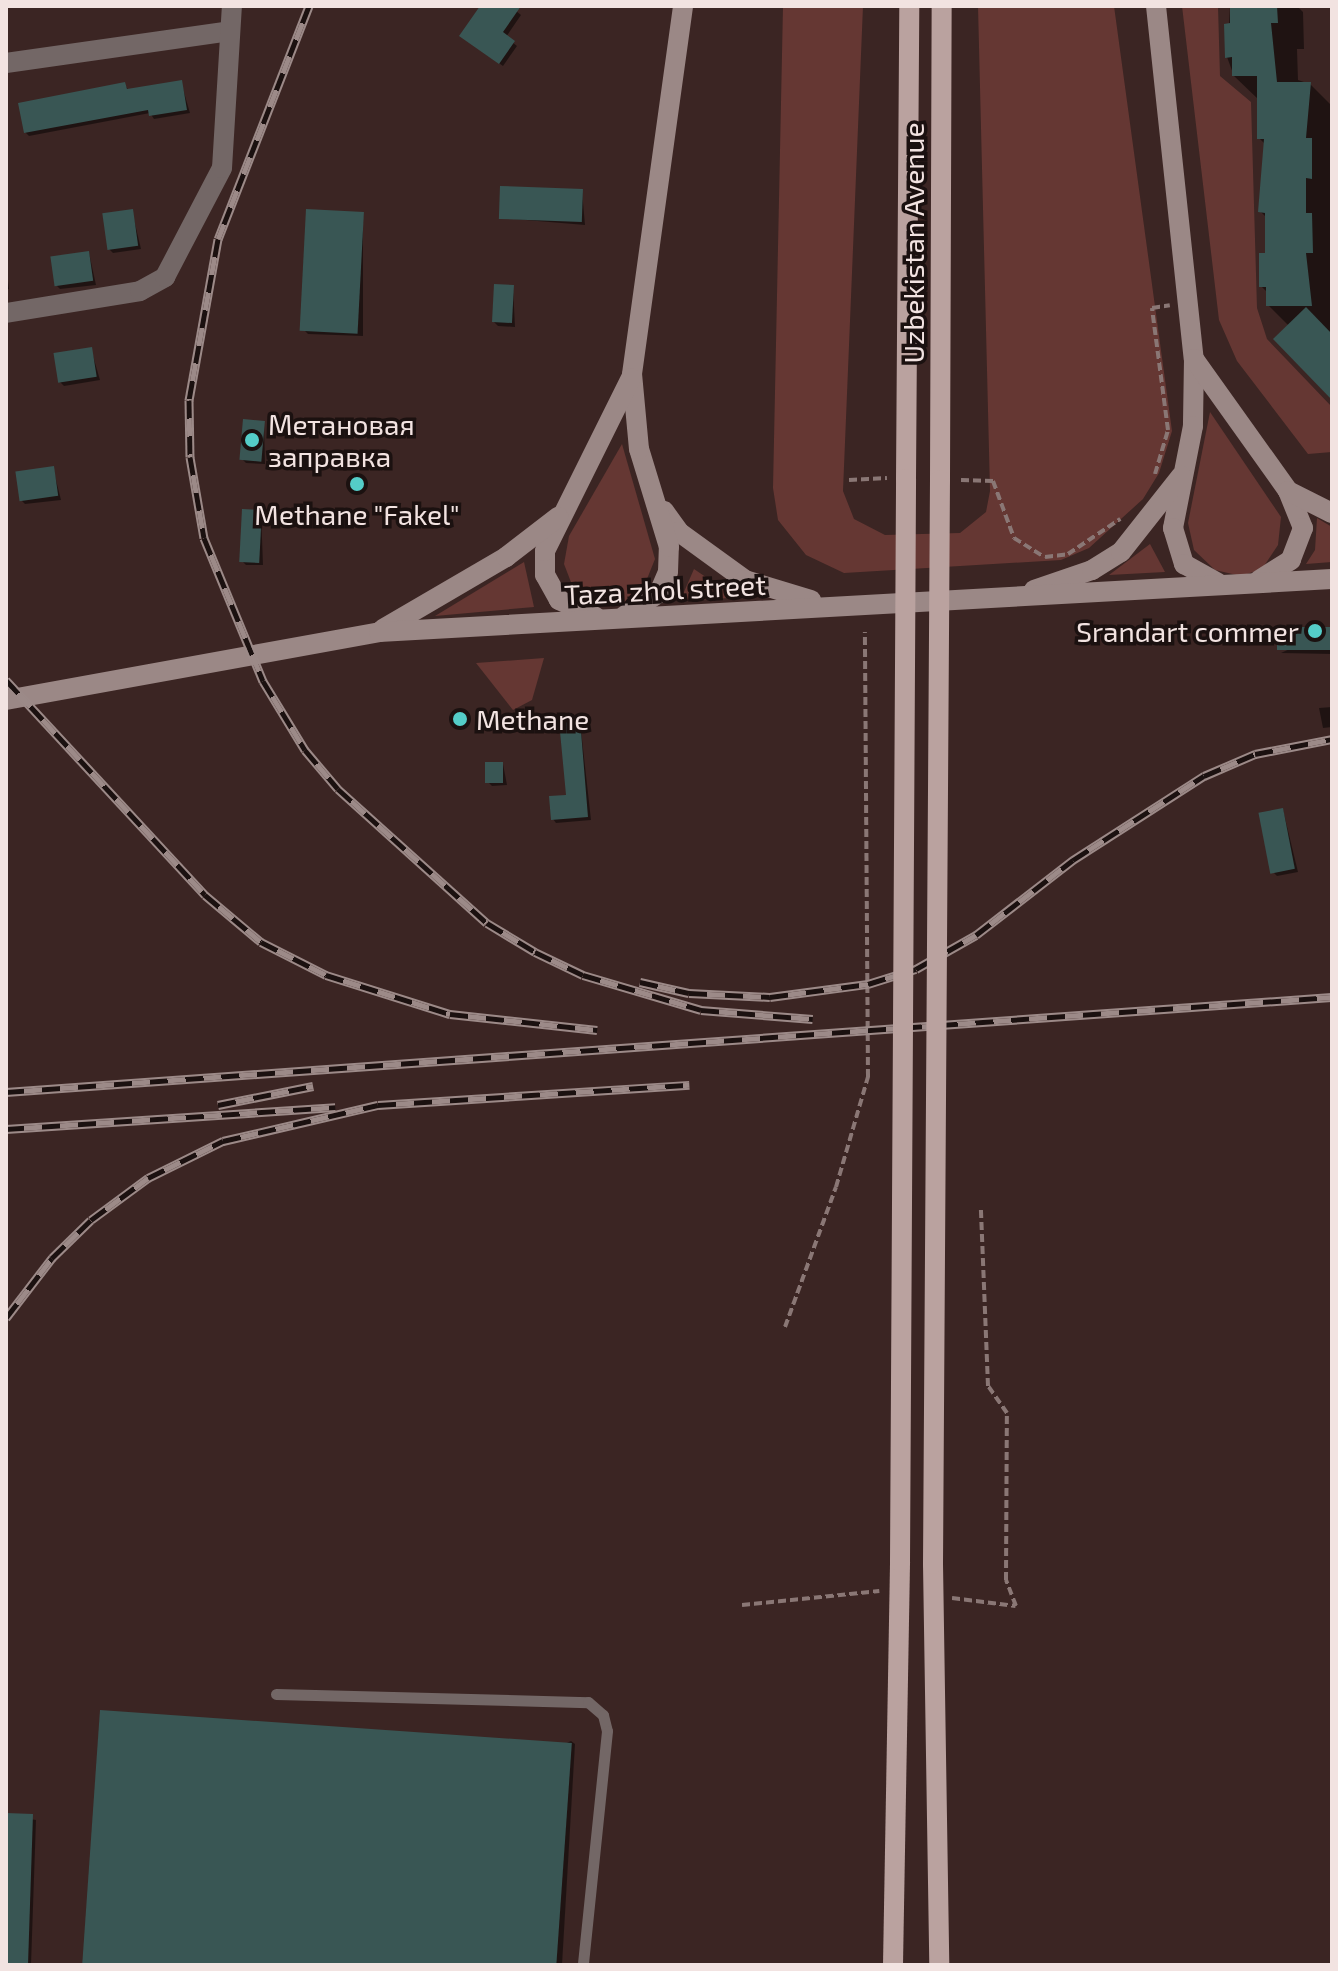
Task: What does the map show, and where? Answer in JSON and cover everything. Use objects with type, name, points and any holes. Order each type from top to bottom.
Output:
[{"type":"main road","points":[[632,374],[599,448],[558,517],[545,551],[545,575],[559,600],[576,612],[611,620],[647,605],[659,593],[668,572],[669,547],[639,449],[632,374],[683,6]]},
{"type":"main road","name":"Uzbekistan Avenue","points":[[893,1965],[900,1562],[897,478],[909,6]]},
{"type":"main road","name":"Uzbekistan Avenue","points":[[939,1965],[933,1564],[949,480],[942,6]]},
{"type":"main road","points":[[1156,6],[1194,359],[1188,466],[1173,528],[1175,547],[1197,576],[1243,585],[1278,572],[1301,545],[1303,528],[1288,491],[1194,359]]},
{"type":"main road","points":[[1002,600],[1092,570],[1121,552],[1188,466]]},
{"type":"main road","points":[[1288,491],[1332,513]]},
{"type":"main road","points":[[653,495],[679,532],[745,580],[785,596],[854,606]]},
{"type":"main road","points":[[379,632],[495,565],[558,517]]},
{"type":"main road","name":"Taza zhol street","points":[[6,700],[379,632],[1002,600],[1332,579]]},
{"type":"street","points":[[6,313],[140,291],[165,277],[222,168],[232,6]]},
{"type":"street","points":[[6,63],[230,31]]},
{"type":"lane","points":[[276,1694],[588,1702],[603,1715],[607,1731],[583,1965]]},
{"type":"path","points":[[1148,484],[1168,430],[1152,308]]},
{"type":"path","points":[[849,480],[897,478]]},
{"type":"path","points":[[949,480],[993,481],[1014,538],[1045,557],[1068,554],[1121,518]]},
{"type":"path","points":[[785,1327],[836,1187],[868,1077],[865,632]]},
{"type":"path","points":[[951,1598],[1016,1606],[1006,1580],[1007,1413],[988,1386],[981,1209]]},
{"type":"path","points":[[742,1605],[879,1595]]},
{"type":"shaded area","points":[[783,6],[863,6],[843,491],[854,519],[885,535],[960,533],[986,512],[990,491],[978,6],[1114,6],[1172,431],[1159,473],[1143,499],[1089,548],[1061,560],[844,573],[806,555],[778,520],[773,488]]},
{"type":"shaded area","points":[[1182,6],[1218,6],[1220,76],[1251,102],[1257,308],[1267,339],[1332,407],[1332,452],[1308,454],[1237,361],[1219,320]]},
{"type":"shaded area","points":[[1210,412],[1281,517],[1278,545],[1262,569],[1241,576],[1215,570],[1194,550],[1188,523]]},
{"type":"shaded area","points":[[622,444],[655,559],[645,584],[623,604],[599,605],[574,590],[564,564],[569,536]]},
{"type":"shaded area","points":[[1317,518],[1332,527],[1332,562],[1306,564],[1315,550]]},
{"type":"shaded area","points":[[1150,544],[1165,572],[1109,575]]},
{"type":"shaded area","points":[[524,562],[534,607],[435,616]]},
{"type":"shaded area","points":[[694,569],[719,586],[745,597],[680,601]]},
{"type":"shaded area","points":[[544,658],[532,700],[513,710],[476,663]]},
{"type":"building","points":[[480,6],[521,6],[503,32],[515,41],[499,64],[459,36]]},
{"type":"building","points":[[1230,6],[1277,6],[1278,23],[1271,23],[1277,82],[1311,82],[1306,138],[1312,138],[1312,179],[1306,178],[1306,213],[1312,213],[1313,253],[1306,253],[1312,306],[1266,306],[1266,287],[1259,287],[1259,253],[1265,253],[1265,213],[1258,212],[1264,139],[1257,139],[1257,76],[1232,76],[1232,57],[1225,58],[1224,24],[1230,23]]},
{"type":"building","points":[[182,80],[187,110],[149,116],[148,110],[24,133],[18,103],[125,82],[127,89]]},
{"type":"building","points":[[500,186],[583,189],[582,222],[499,219]]},
{"type":"building","points":[[133,209],[138,246],[107,250],[102,213]]},
{"type":"building","points":[[306,209],[364,212],[358,334],[300,331]]},
{"type":"building","points":[[89,251],[93,281],[55,286],[50,256]]},
{"type":"building","points":[[494,284],[514,285],[512,323],[492,322]]},
{"type":"building","points":[[1306,307],[1332,334],[1332,400],[1273,339]]},
{"type":"building","points":[[92,347],[97,377],[58,383],[53,353]]},
{"type":"building","name":"Метановая заправка","points":[[243,419],[265,421],[261,462],[239,460]]},
{"type":"building","points":[[54,466],[58,496],[20,501],[15,471]]},
{"type":"building","points":[[242,509],[262,510],[259,563],[239,562]]},
{"type":"building","points":[[1277,627],[1332,627],[1332,650],[1277,650]]},
{"type":"building","points":[[580,719],[588,817],[551,820],[549,796],[566,795],[559,721]]},
{"type":"building","points":[[485,762],[503,762],[503,783],[485,783]]},
{"type":"building","points":[[1283,808],[1295,869],[1270,874],[1258,813]]},
{"type":"building","points":[[100,1710],[572,1743],[556,1965],[82,1964]]},
{"type":"building","points":[[6,1813],[33,1814],[28,1965],[6,1965]]},
{"type":"railway","points":[[309,6],[218,239],[189,400],[190,457],[204,538],[263,681],[305,750],[338,789],[487,923],[535,952],[583,975],[701,1010],[813,1019]]},
{"type":"railway","points":[[6,680],[205,895],[261,942],[326,975],[450,1014],[597,1030]]},
{"type":"railway","points":[[640,982],[689,993],[770,997],[868,984],[916,969],[976,935],[1073,860],[1204,776],[1255,754],[1332,739]]},
{"type":"railway","points":[[6,1092],[1332,997]]},
{"type":"railway","points":[[6,1318],[52,1258],[91,1220],[148,1178],[223,1141],[378,1105],[689,1085]]},
{"type":"railway","points":[[218,1105],[313,1086]]},
{"type":"railway","points":[[6,1129],[335,1107]]},
{"type":"place","name":"Метановая заправка","points":[[252,440]]},
{"type":"place","name":"Methane \"Fakel\"","points":[[357,484]]},
{"type":"place","name":"Srandart commer","points":[[1315,631]]},
{"type":"place","name":"Methane","points":[[460,719]]}]
